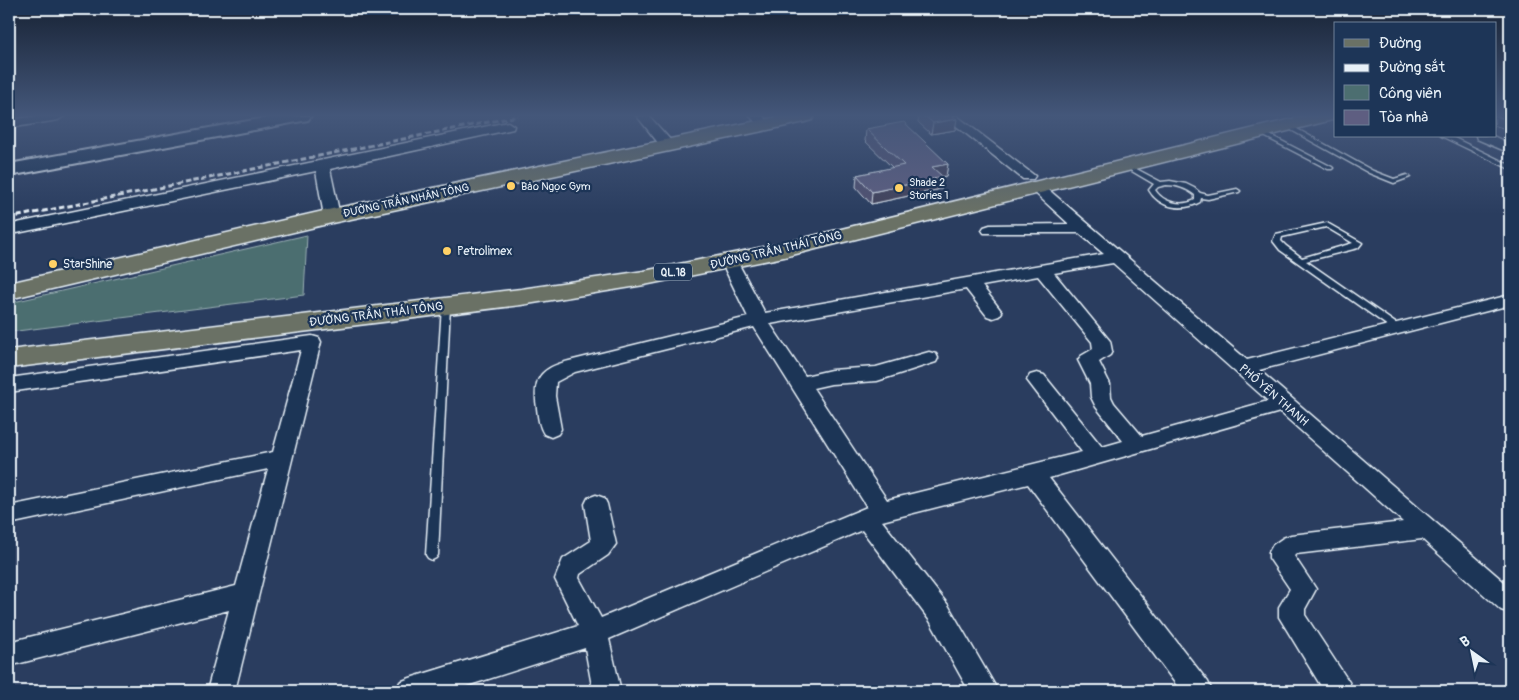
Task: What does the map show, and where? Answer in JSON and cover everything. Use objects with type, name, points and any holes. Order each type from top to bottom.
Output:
[{"type":"main road","name":"ĐƯỜNG TRẦN NHÂN TÔNG","points":[[9,291],[332,216],[655,149]]},
{"type":"main road","name":"ĐƯỜNG TRẦN THÁI TÔNG","points":[[9,346],[633,266],[762,240],[876,220],[1166,149]]},
{"type":"main road","name":"ĐƯỜNG TRẦN THÁI TÔNG","points":[[1033,182],[1127,166],[1195,149]]},
{"type":"main road","name":"ĐƯỜNG TRẦN THÁI TÔNG","points":[[9,359],[446,306],[634,280],[784,250],[876,220]]},
{"type":"street","points":[[9,170],[125,149]]},
{"type":"street","points":[[18,228],[403,149]]},
{"type":"street","name":"PHỐ YÊN THANH","points":[[991,149],[1033,182],[1510,602]]},
{"type":"street","points":[[322,166],[332,216]]},
{"type":"street","points":[[990,230],[1083,228]]},
{"type":"street","points":[[550,429],[545,389],[548,379],[555,373],[569,368],[759,320],[1117,257]]},
{"type":"street","points":[[729,261],[759,320],[801,384],[874,514],[939,613],[984,691]]},
{"type":"street","points":[[1042,270],[1101,341],[1103,351],[1088,360],[1089,366],[1100,384],[1101,397],[1106,407],[1137,444]]},
{"type":"street","points":[[970,282],[993,312]]},
{"type":"street","points":[[1242,368],[1508,303]]},
{"type":"street","points":[[9,385],[312,342],[221,691]]},
{"type":"street","points":[[801,384],[831,377],[877,374],[929,358]]},
{"type":"street","points":[[1037,380],[1097,456]]},
{"type":"street","points":[[408,691],[595,633],[874,514],[1033,474],[1284,404]]},
{"type":"street","points":[[9,515],[282,458]]},
{"type":"street","points":[[1033,474],[1198,691]]},
{"type":"street","points":[[596,504],[604,544],[599,550],[577,561],[567,572],[567,579],[595,633],[607,691]]},
{"type":"street","points":[[1339,691],[1292,618],[1292,607],[1304,589],[1281,558],[1280,552],[1290,545],[1426,529]]},
{"type":"street","points":[[9,654],[246,595]]},
{"type":"lane","points":[[1292,149],[1330,168]]},
{"type":"lane","points":[[1331,149],[1371,172],[1394,181],[1407,177]]},
{"type":"lane","points":[[1471,149],[1510,167]]},
{"type":"lane","points":[[1127,166],[1159,184],[1179,184],[1191,189],[1198,195],[1208,197],[1237,191]]},
{"type":"lane","points":[[1159,184],[1154,187],[1153,193],[1160,199],[1172,204],[1185,205],[1195,203],[1198,201],[1198,195]]},
{"type":"lane","points":[[1301,260],[1355,246],[1358,242],[1327,225],[1278,236],[1277,242],[1283,248],[1398,329]]},
{"type":"lane","points":[[432,555],[446,306]]},
{"type":"green space","points":[[307,235],[304,295],[9,332],[9,303]]},
{"type":"building","points":[[887,149],[932,149],[948,164],[932,167],[943,177],[872,192],[857,175],[904,165]]},
{"type":"railway","points":[[9,218],[355,149]]},
{"type":"place","name":"Bảo Ngọc Gym","points":[[511,186]]},
{"type":"place","name":"Shade 2 Stories 1","points":[[899,188]]},
{"type":"place","name":"Petrolimex","points":[[447,251]]},
{"type":"place","name":"StarShine","points":[[53,264]]}]
